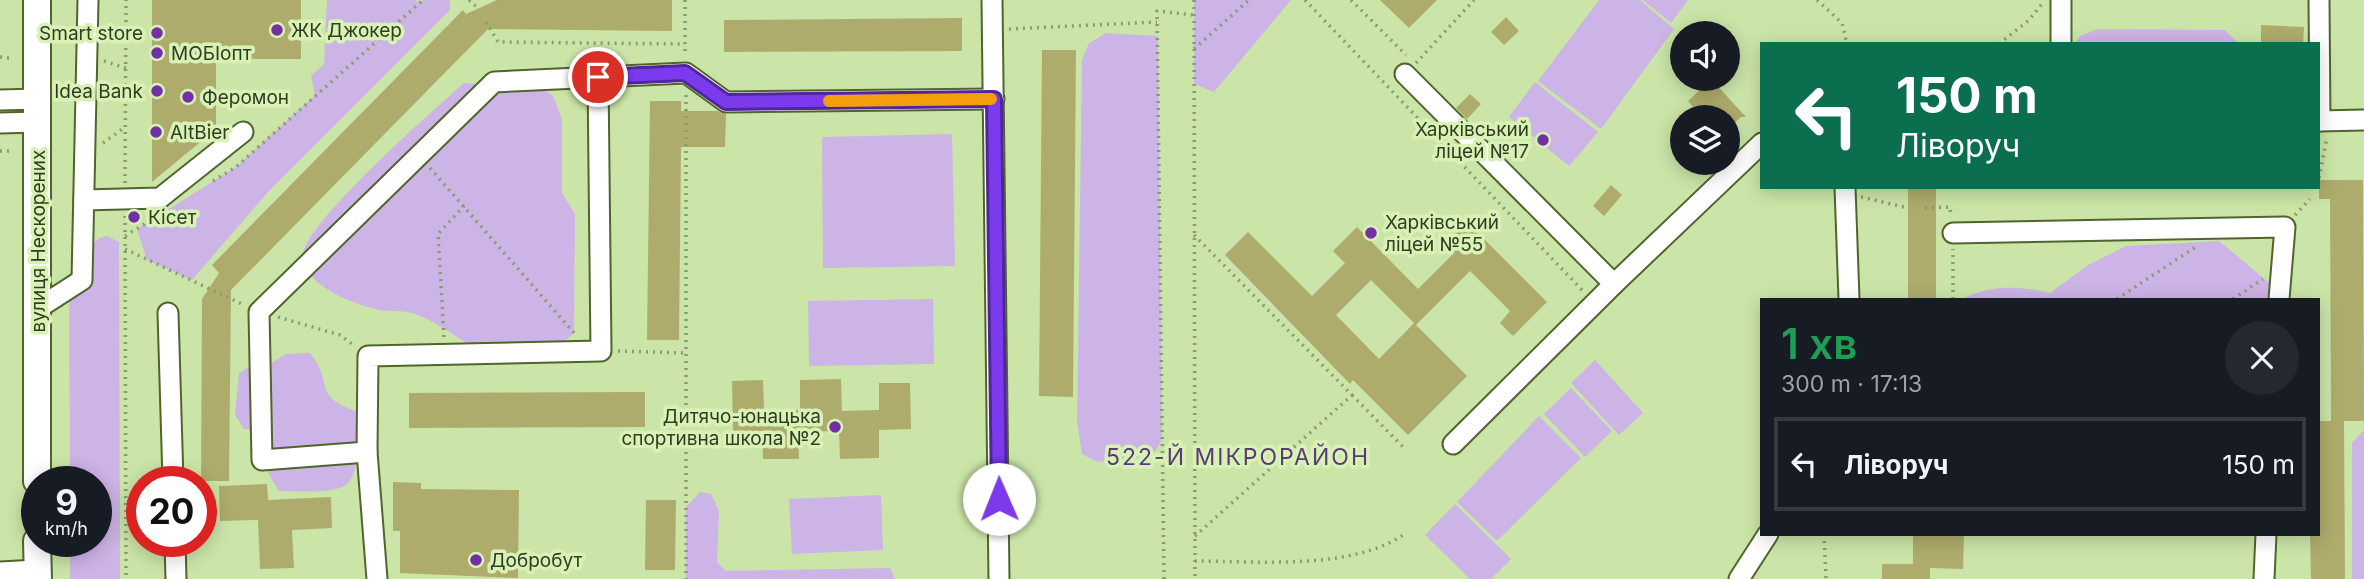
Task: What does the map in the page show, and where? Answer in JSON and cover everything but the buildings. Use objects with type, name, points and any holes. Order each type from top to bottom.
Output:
[{"type":"main road","name":"вулиця Нескорених","points":[[37,0],[37,466]]},
{"type":"main road","points":[[37,557],[38,575]]},
{"type":"lane","points":[[37,309],[82,280],[88,0]]},
{"type":"lane","points":[[992,0],[999,579]]},
{"type":"lane","points":[[2061,0],[2061,42]]},
{"type":"lane","points":[[2319,0],[2323,121],[2364,120]]},
{"type":"lane","points":[[367,453],[262,460],[258,312],[494,82],[685,73],[726,102],[994,99]]},
{"type":"lane","points":[[1405,74],[1614,284]]},
{"type":"lane","points":[[377,579],[367,453],[368,355],[595,351],[598,77]]},
{"type":"lane","points":[[0,100],[38,111]]},
{"type":"lane","points":[[0,122],[38,111]]},
{"type":"lane","points":[[84,200],[160,198],[243,132]]},
{"type":"lane","points":[[1453,444],[1614,284],[1760,145]]},
{"type":"lane","points":[[1845,190],[1849,298]]},
{"type":"lane","points":[[1953,233],[2285,227],[2279,298]]},
{"type":"lane","points":[[168,313],[173,466]]},
{"type":"lane","points":[[1739,579],[1767,536]]},
{"type":"lane","points":[[2264,579],[2266,536]]},
{"type":"lane","points":[[175,557],[176,579]]},
{"type":"lane","points":[[0,572],[38,575]]},
{"type":"path","points":[[126,0],[126,579]]},
{"type":"path","points":[[204,187],[236,167],[423,0]]},
{"type":"path","points":[[469,0],[479,9]]},
{"type":"path","points":[[685,0],[686,579]]},
{"type":"path","points":[[1194,0],[1195,579]]},
{"type":"path","points":[[1305,0],[1595,303]]},
{"type":"path","points":[[1351,0],[1414,64],[1474,0]]},
{"type":"path","points":[[1817,0],[1842,23],[1847,42]]},
{"type":"path","points":[[2002,42],[2029,20],[2046,0]]},
{"type":"path","points":[[1194,49],[1246,1]]},
{"type":"path","points":[[1164,579],[1157,11],[1194,15]]},
{"type":"path","points":[[486,22],[498,42],[685,44]]},
{"type":"path","points":[[993,30],[1157,22]]},
{"type":"path","points":[[0,57],[10,58]]},
{"type":"path","points":[[2320,164],[2323,121]]},
{"type":"path","points":[[0,151],[9,151]]},
{"type":"path","points":[[419,156],[595,351],[686,353]]},
{"type":"path","points":[[1845,190],[1908,208]]},
{"type":"path","points":[[445,354],[438,234],[464,206]]},
{"type":"path","points":[[1925,208],[1950,207],[1953,233],[1953,298]]},
{"type":"path","points":[[125,236],[162,213]]},
{"type":"path","points":[[2119,298],[2224,228]]},
{"type":"path","points":[[1194,235],[1406,450]]},
{"type":"path","points":[[125,249],[258,312],[340,335],[368,355]]},
{"type":"path","points":[[2234,298],[2281,267]]},
{"type":"path","points":[[1195,537],[1352,395]]},
{"type":"path","points":[[1195,561],[1323,559],[1387,547],[1406,533]]},
{"type":"path","points":[[1824,536],[1826,579]]},
{"type":"shaded area","points":[[327,0],[416,0],[419,3],[423,0],[450,0],[450,10],[268,192],[192,280],[147,260],[137,229],[236,167],[315,95],[311,76],[324,64]]},
{"type":"shaded area","points":[[1194,0],[1291,0],[1214,92],[1194,84]]},
{"type":"shaded area","points":[[1599,0],[1640,0],[1670,26],[1670,34],[1601,129],[1538,81]]},
{"type":"shaded area","points":[[1643,0],[1688,0],[1670,22]]},
{"type":"shaded area","points":[[2097,29],[2225,30],[2237,42],[2076,42],[2080,36]]},
{"type":"shaded area","points":[[1106,33],[1158,36],[1162,440],[1153,455],[1097,462],[1082,454],[1077,422],[1082,60],[1089,43]]},
{"type":"shaded area","points":[[1535,82],[1598,132],[1569,166],[1509,117]]},
{"type":"shaded area","points":[[464,83],[540,87],[553,96],[562,119],[562,193],[575,214],[574,333],[559,344],[511,347],[467,343],[419,315],[375,309],[342,297],[320,284],[305,266],[303,256],[308,241],[324,219],[373,167]]},
{"type":"shaded area","points":[[952,134],[955,266],[823,268],[822,137]]},
{"type":"shaded area","points":[[107,236],[119,242],[120,579],[70,579],[70,557],[112,557],[112,466],[70,466],[69,296],[91,246],[99,238]]},
{"type":"shaded area","points":[[2219,241],[2273,286],[2272,298],[1964,298],[1983,291],[2005,288],[2050,293],[2088,265],[2126,246]]},
{"type":"shaded area","points":[[933,299],[934,364],[809,366],[808,301]]},
{"type":"shaded area","points":[[310,353],[317,363],[329,394],[344,406],[359,412],[354,473],[349,482],[340,488],[326,491],[279,491],[267,467],[266,455],[273,442],[268,430],[244,429],[235,415],[239,373],[253,365],[268,365],[286,354]]},
{"type":"shaded area","points":[[1595,360],[1643,413],[1619,435],[1571,383]]},
{"type":"shaded area","points":[[1571,388],[1612,431],[1585,457],[1544,414]]},
{"type":"shaded area","points":[[1539,416],[1581,458],[1497,541],[1457,502]]},
{"type":"shaded area","points":[[2364,430],[2364,579],[2352,579],[2352,443]]},
{"type":"shaded area","points":[[700,492],[711,494],[719,511],[717,562],[726,571],[890,568],[895,579],[686,579],[686,507]]},
{"type":"shaded area","points":[[881,495],[883,550],[792,554],[789,499]]},
{"type":"shaded area","points":[[1455,504],[1511,559],[1491,579],[1470,579],[1425,535]]},
{"type":"slow traffic","points":[[829,101],[991,99]]},
{"type":"place","name":"ЖК Джокер","points":[[277,30]]},
{"type":"place","name":"Smart store","points":[[157,33]]},
{"type":"place","name":"МОБІопт","points":[[157,53]]},
{"type":"place","name":"Idea Bank","points":[[157,91]]},
{"type":"place","name":"Феромон","points":[[188,97]]},
{"type":"place","name":"AltBier","points":[[156,132]]},
{"type":"place","name":"Харківський ліцей №17","points":[[1543,140]]},
{"type":"place","name":"Кісет","points":[[134,217]]},
{"type":"place","name":"Харківський ліцей №55","points":[[1371,233]]},
{"type":"place","name":"Дитячо-юнацька спортивна школа №2","points":[[835,427]]},
{"type":"place","name":"Добробут","points":[[476,560]]},
{"type":"district","name":"522-Й МІКРОРАЙОН","points":[[1238,457]]},
{"type":"route","points":[[598,77],[685,73],[726,102],[994,99],[999,499]]}]
